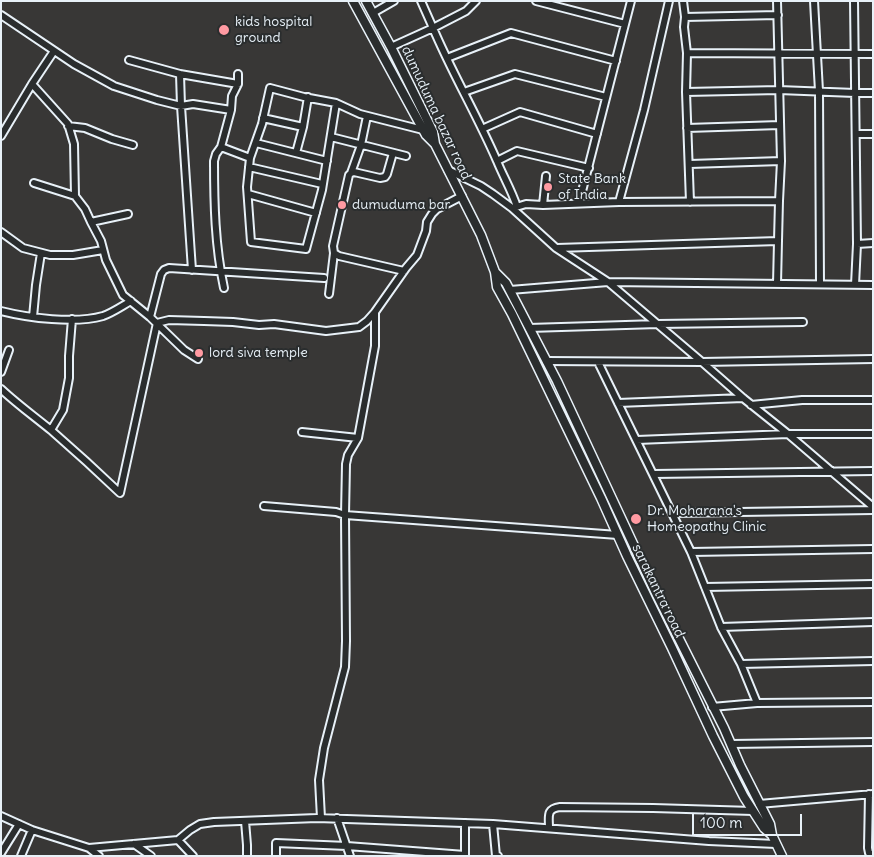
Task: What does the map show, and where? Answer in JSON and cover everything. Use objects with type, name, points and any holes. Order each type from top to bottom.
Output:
[{"type":"street","points":[[353,1],[423,130],[435,144]]},
{"type":"street","name":"dumuduma bazar road","points":[[157,323],[169,320],[204,320],[259,325],[274,324],[326,331],[359,327],[375,312],[417,255],[426,231],[427,222],[432,214],[437,209],[462,196],[435,144],[433,132],[366,1]]},
{"type":"street","points":[[373,13],[394,1]]},
{"type":"street","points":[[421,1],[454,75],[497,161],[515,208]]},
{"type":"street","points":[[391,47],[466,11],[476,1]]},
{"type":"street","points":[[536,1],[625,24]]},
{"type":"street","points":[[579,203],[631,1]]},
{"type":"street","points":[[619,202],[644,110],[669,1]]},
{"type":"street","points":[[683,1],[687,53],[686,92],[690,202]]},
{"type":"street","points":[[777,1],[781,162],[777,284]]},
{"type":"street","points":[[814,1],[819,91],[820,284]]},
{"type":"street","points":[[854,1],[857,244],[855,285]]},
{"type":"street","points":[[685,17],[778,14]]},
{"type":"street","points":[[1,15],[74,64],[114,86],[181,106],[193,104],[231,110]]},
{"type":"street","points":[[447,58],[511,33],[616,60]]},
{"type":"street","points":[[1,136],[54,51]]},
{"type":"street","points":[[687,53],[873,54]]},
{"type":"street","points":[[129,60],[180,74],[238,84]]},
{"type":"street","points":[[180,74],[192,270]]},
{"type":"street","points":[[224,288],[214,206],[214,161],[221,147],[231,110],[232,96],[238,84],[238,74]]},
{"type":"street","points":[[464,92],[515,74],[606,97]]},
{"type":"street","points":[[32,84],[68,126],[74,144],[75,196]]},
{"type":"street","points":[[336,103],[327,161],[306,249],[251,242],[248,194],[250,158],[256,143],[270,88],[336,103],[367,116],[423,130]]},
{"type":"street","points":[[686,92],[779,90],[873,93]]},
{"type":"street","points":[[296,153],[308,98]]},
{"type":"street","points":[[482,129],[520,112],[598,134]]},
{"type":"street","points":[[329,294],[334,253],[333,246],[349,175],[361,145],[367,116]]},
{"type":"street","points":[[263,118],[303,127]]},
{"type":"street","points":[[687,128],[780,125]]},
{"type":"street","points":[[68,126],[84,128],[133,145]]},
{"type":"street","points":[[856,134],[873,134]]},
{"type":"street","points":[[331,137],[406,156]]},
{"type":"street","points":[[256,143],[327,161]]},
{"type":"street","points":[[221,147],[250,158]]},
{"type":"street","points":[[497,161],[517,151],[589,168]]},
{"type":"street","points":[[351,173],[380,178],[385,177],[393,153]]},
{"type":"street","points":[[690,164],[781,162]]},
{"type":"street","points":[[249,167],[322,184]]},
{"type":"street","points":[[448,170],[482,186],[515,208],[556,248],[608,282],[751,405],[788,434],[873,509]]},
{"type":"street","points":[[543,205],[546,176]]},
{"type":"street","points":[[34,183],[75,196],[92,222],[101,241],[106,260],[124,295],[157,323],[184,350],[198,360]]},
{"type":"street","points":[[248,194],[316,212]]},
{"type":"street","name":"sarakantra road","points":[[462,196],[495,272],[497,286],[601,498],[713,736],[744,797],[764,828],[772,835]]},
{"type":"street","points":[[515,208],[526,204],[779,201]]},
{"type":"street","points":[[92,222],[128,214]]},
{"type":"street","points":[[1,232],[23,248],[50,255],[73,255],[103,250]]},
{"type":"street","points":[[556,248],[778,241]]},
{"type":"street","points":[[857,244],[873,243]]},
{"type":"street","points":[[33,317],[41,253]]},
{"type":"street","points":[[334,253],[339,256],[404,271]]},
{"type":"street","points":[[150,317],[160,274],[169,268],[324,278]]},
{"type":"street","name":"sarakantra road","points":[[495,272],[510,290],[557,381],[657,595],[696,670],[712,707],[770,824],[772,835],[782,856]]},
{"type":"street","points":[[510,290],[608,282],[873,285]]},
{"type":"street","points":[[1,312],[55,319],[86,319],[104,316],[131,301]]},
{"type":"street","points":[[321,818],[319,780],[324,748],[344,667],[346,641],[346,464],[348,455],[358,438],[375,346],[375,312]]},
{"type":"street","points":[[51,430],[63,410],[68,378],[72,319]]},
{"type":"street","points":[[530,328],[803,322]]},
{"type":"street","points":[[1,389],[84,458],[120,493],[157,323]]},
{"type":"street","points":[[1,372],[9,350]]},
{"type":"street","points":[[546,361],[702,362],[873,359]]},
{"type":"street","points":[[598,362],[673,513],[721,627],[741,664],[757,703]]},
{"type":"street","points":[[618,403],[743,398]]},
{"type":"street","points":[[751,405],[802,400],[873,400]]},
{"type":"street","points":[[302,432],[358,438]]},
{"type":"street","points":[[636,440],[788,434],[873,434]]},
{"type":"street","points":[[654,474],[873,471]]},
{"type":"street","points":[[264,506],[336,512],[345,515],[618,535]]},
{"type":"street","points":[[673,513],[873,509]]},
{"type":"street","points":[[691,552],[873,549]]},
{"type":"street","points":[[705,588],[873,584]]},
{"type":"street","points":[[721,627],[873,622]]},
{"type":"street","points":[[741,664],[873,661]]},
{"type":"street","points":[[712,707],[757,703],[873,702]]},
{"type":"street","points":[[731,744],[873,742]]},
{"type":"street","points":[[759,804],[871,794],[868,848],[873,855]]},
{"type":"street","points":[[549,828],[549,813],[551,810],[560,807],[753,811]]},
{"type":"street","points":[[1,816],[32,830],[89,848],[99,856]]},
{"type":"street","points":[[89,848],[178,840],[200,824],[214,822],[321,818],[493,824],[709,841],[776,844]]},
{"type":"street","points":[[338,818],[350,856]]},
{"type":"street","points":[[245,820],[247,856]]},
{"type":"street","points":[[276,856],[276,844],[347,846],[464,855],[465,823]]},
{"type":"street","points":[[1,852],[19,824]]},
{"type":"street","points":[[493,824],[497,856]]},
{"type":"street","points":[[21,856],[32,830]]},
{"type":"street","points":[[178,840],[193,856]]},
{"type":"street","points":[[134,844],[151,856]]},
{"type":"place","name":"kids hospital ground","points":[[224,30]]},
{"type":"place","name":"State Bank of India","points":[[548,187]]},
{"type":"place","name":"dumuduma bar","points":[[342,205]]},
{"type":"place","name":"lord siva temple","points":[[199,353]]},
{"type":"place","name":"Dr. Moharana's Homeopathy Clinic","points":[[636,519]]}]
